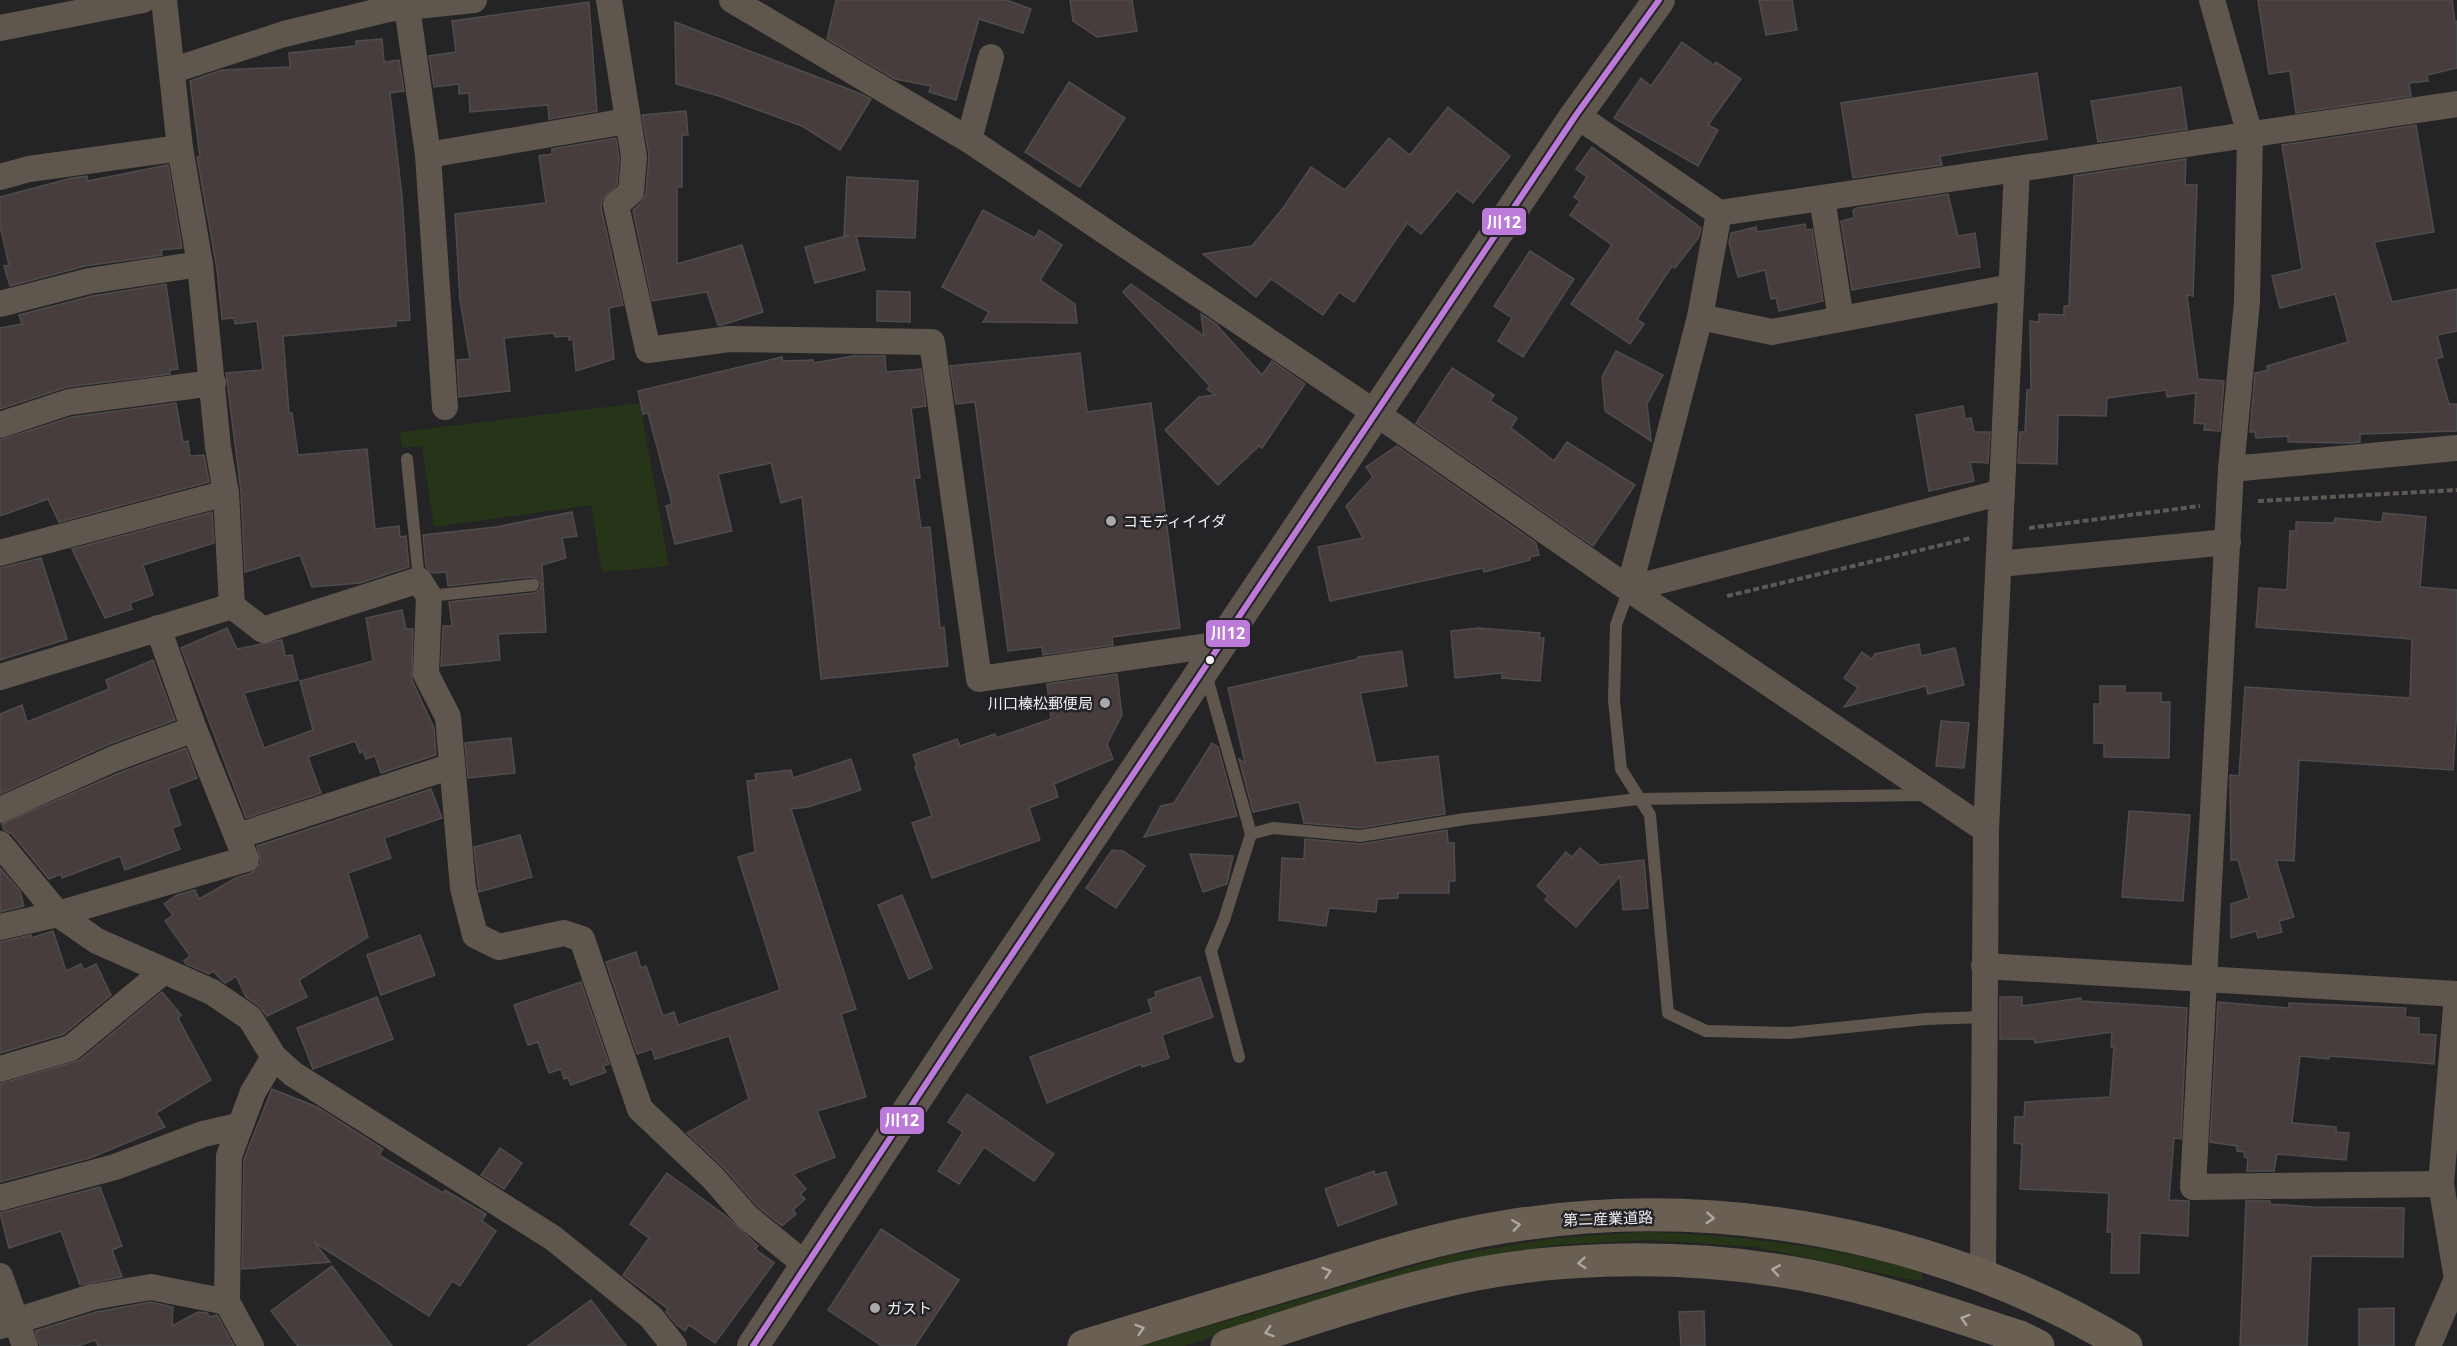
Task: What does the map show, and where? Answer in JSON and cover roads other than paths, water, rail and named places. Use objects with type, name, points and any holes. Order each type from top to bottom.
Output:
[{"type":"main road","name":"第二産業道路","points":[[1084,1346],[1423,1243],[1501,1227],[1584,1216],[1667,1216],[1768,1221],[1852,1236],[1983,1275],[2090,1324],[2126,1346]]},
{"type":"main road","points":[[1227,1346],[1437,1282],[1512,1269],[1592,1262],[1676,1261],[1774,1270],[1854,1286],[2020,1337],[2038,1346]]},
{"type":"street","points":[[0,28],[143,0]]},
{"type":"street","points":[[164,0],[174,70],[180,148],[200,264],[226,494],[232,606],[263,630],[424,588],[426,674],[448,717],[463,888],[475,935],[500,947],[564,933],[582,939],[640,1109],[712,1178],[747,1217],[805,1264]]},
{"type":"street","points":[[174,70],[284,34],[394,5],[474,0]]},
{"type":"street","points":[[609,0],[634,156],[631,192],[616,205],[648,350],[729,339],[932,342],[979,680],[1213,656]]},
{"type":"street","points":[[732,0],[969,140],[1377,414],[1629,589],[1938,795],[1986,830]]},
{"type":"street","points":[[753,1346],[805,1264],[1576,115],[1659,0]]},
{"type":"street","points":[[2212,0],[2250,135],[2247,302],[2231,469],[2193,1186],[2441,1184]]},
{"type":"street","points":[[394,5],[428,155],[445,407]]},
{"type":"street","points":[[969,140],[991,57]]},
{"type":"street","points":[[1576,115],[1719,213],[2457,104]]},
{"type":"street","points":[[428,155],[627,121]]},
{"type":"street","points":[[0,177],[29,169],[180,148]]},
{"type":"street","points":[[1983,1275],[1986,830],[2017,169]]},
{"type":"street","points":[[1822,198],[1841,319]]},
{"type":"street","points":[[1629,589],[1700,317],[1719,213]]},
{"type":"street","points":[[0,304],[89,281],[200,264]]},
{"type":"street","points":[[1700,317],[1772,332],[2011,287]]},
{"type":"street","points":[[0,425],[69,402],[213,383]]},
{"type":"street","points":[[2231,469],[2457,448]]},
{"type":"street","points":[[1629,589],[2002,492]]},
{"type":"street","points":[[0,553],[226,494]]},
{"type":"street","points":[[1998,564],[2228,542]]},
{"type":"street","points":[[0,676],[33,664],[232,606]]},
{"type":"street","points":[[0,927],[58,914],[246,859],[194,729],[158,628]]},
{"type":"street","points":[[0,810],[113,759],[194,729]]},
{"type":"street","points":[[238,836],[452,766]]},
{"type":"street","points":[[0,844],[58,914],[98,941],[212,992],[250,1018],[274,1057],[293,1074],[553,1238],[651,1317],[674,1346]]},
{"type":"street","points":[[1984,966],[2457,995],[2441,1184],[2457,1279],[2428,1346]]},
{"type":"street","points":[[0,1069],[71,1048],[164,971]]},
{"type":"street","points":[[251,1346],[227,1302],[229,1155],[238,1126],[253,1092],[274,1057]]},
{"type":"street","points":[[0,1198],[115,1167],[203,1134],[238,1126]]},
{"type":"street","points":[[0,1276],[8,1322],[25,1346]]},
{"type":"street","points":[[8,1322],[92,1297],[151,1287],[227,1302]]},
{"type":"lane","points":[[407,459],[424,588],[533,585]]},
{"type":"lane","points":[[1629,589],[1616,625],[1614,700],[1621,769],[1650,815],[1668,1013],[1706,1031],[1789,1033],[1926,1019],[1984,1017]]},
{"type":"lane","points":[[1213,656],[1251,834],[1224,921],[1211,951],[1239,1057]]},
{"type":"lane","points":[[1251,834],[1273,828],[1359,836],[1465,819],[1638,799],[1938,795]]},
{"type":"place","name":"コモディイイダ","points":[[1111,521]]},
{"type":"place","name":"川口榛松郵便局","points":[[1105,703]]},
{"type":"place","name":"ガスト","points":[[875,1308]]}]
